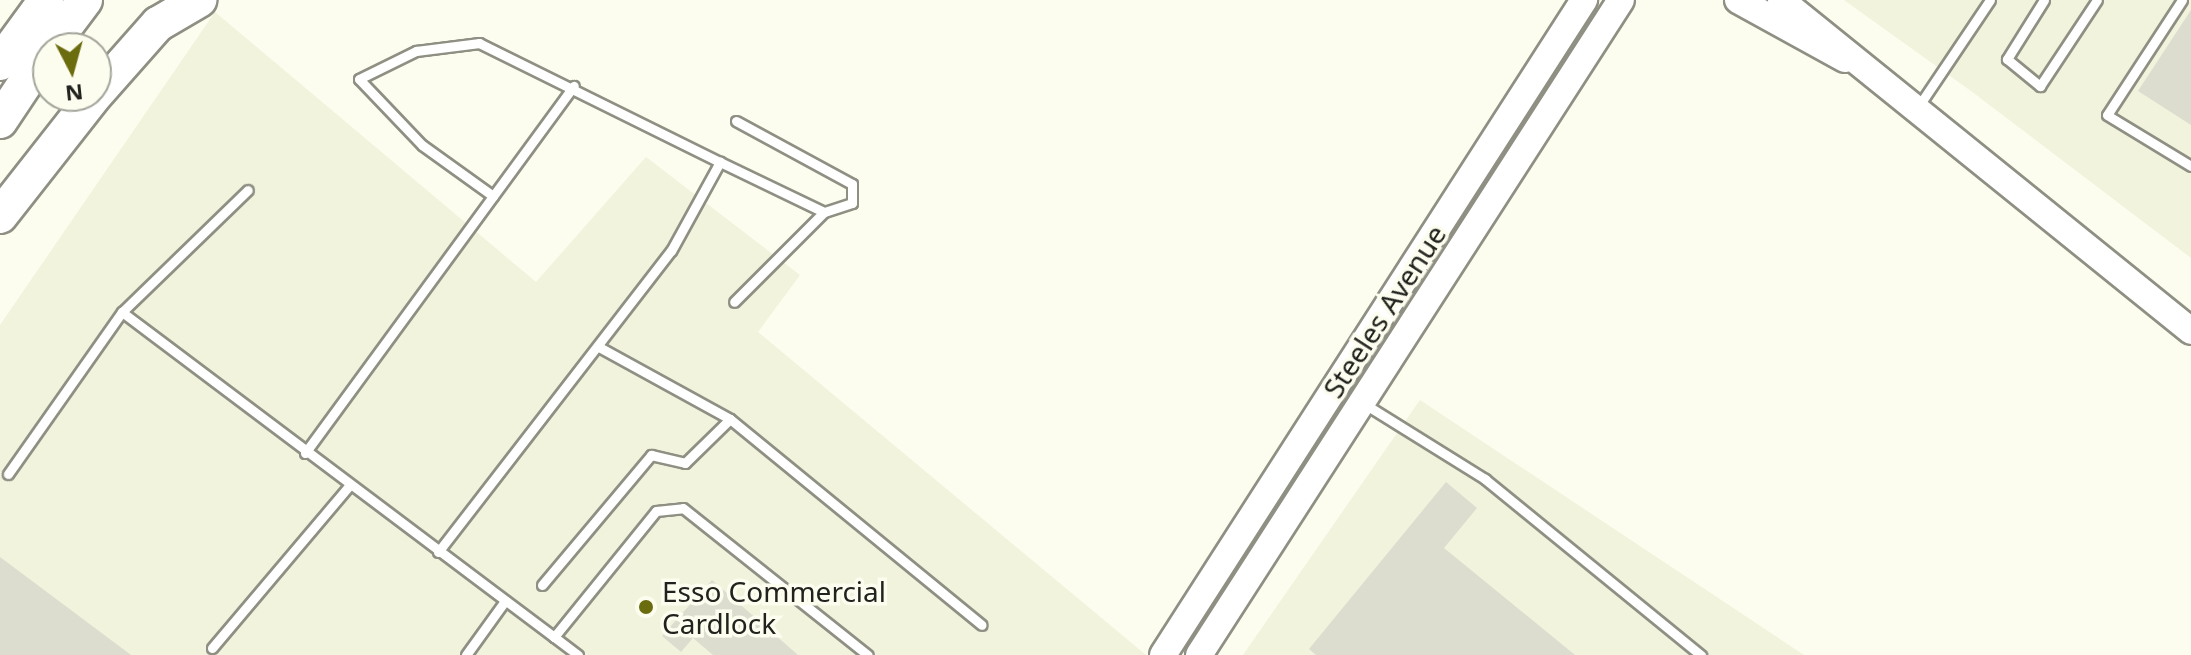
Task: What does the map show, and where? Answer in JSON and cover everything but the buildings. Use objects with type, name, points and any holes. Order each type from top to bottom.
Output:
[{"type":"highway","points":[[0,63],[46,0]]},
{"type":"highway","points":[[60,32],[85,0]]},
{"type":"highway","points":[[112,76],[158,24],[199,0]]},
{"type":"highway","points":[[0,121],[32,72]]},
{"type":"highway","points":[[0,216],[82,112]]},
{"type":"main road","name":"Steeles Avenue","points":[[1163,655],[1584,0]]},
{"type":"main road","name":"Steeles Avenue","points":[[1199,655],[1621,0]]},
{"type":"main road","points":[[1738,0],[1804,41],[1860,65]]},
{"type":"main road","points":[[1781,0],[2191,331]]},
{"type":"lane","points":[[1916,110],[1990,0]]},
{"type":"lane","points":[[2044,0],[2007,59],[2040,86],[2097,0]]},
{"type":"lane","points":[[2182,0],[2107,115],[2191,166]]},
{"type":"lane","points":[[493,196],[422,145],[359,79],[416,51],[479,43],[574,86],[824,212]]},
{"type":"lane","points":[[305,453],[574,86]]},
{"type":"lane","points":[[734,302],[824,212],[852,203],[852,184],[736,121]]},
{"type":"lane","points":[[438,552],[671,251],[720,162]]},
{"type":"lane","points":[[8,474],[122,312],[248,190]]},
{"type":"lane","points":[[122,312],[305,453],[578,655]]},
{"type":"lane","points":[[599,347],[730,419],[982,625]]},
{"type":"lane","points":[[1363,403],[1485,479],[1701,655]]},
{"type":"lane","points":[[542,585],[651,455],[685,463],[730,419]]},
{"type":"lane","points":[[212,648],[349,486]]},
{"type":"lane","points":[[554,637],[656,511],[683,508],[868,655]]},
{"type":"lane","points":[[466,655],[505,601]]},
{"type":"shaded area","points":[[1844,0],[2191,0],[2191,258],[1971,91]]},
{"type":"shaded area","points":[[215,12],[536,282],[646,157],[800,275],[758,332],[1146,655],[0,655],[0,325]]},
{"type":"shaded area","points":[[1420,400],[1804,655],[1243,655]]},
{"type":"place","name":"Esso Commercial Cardlock","points":[[646,607]]}]
